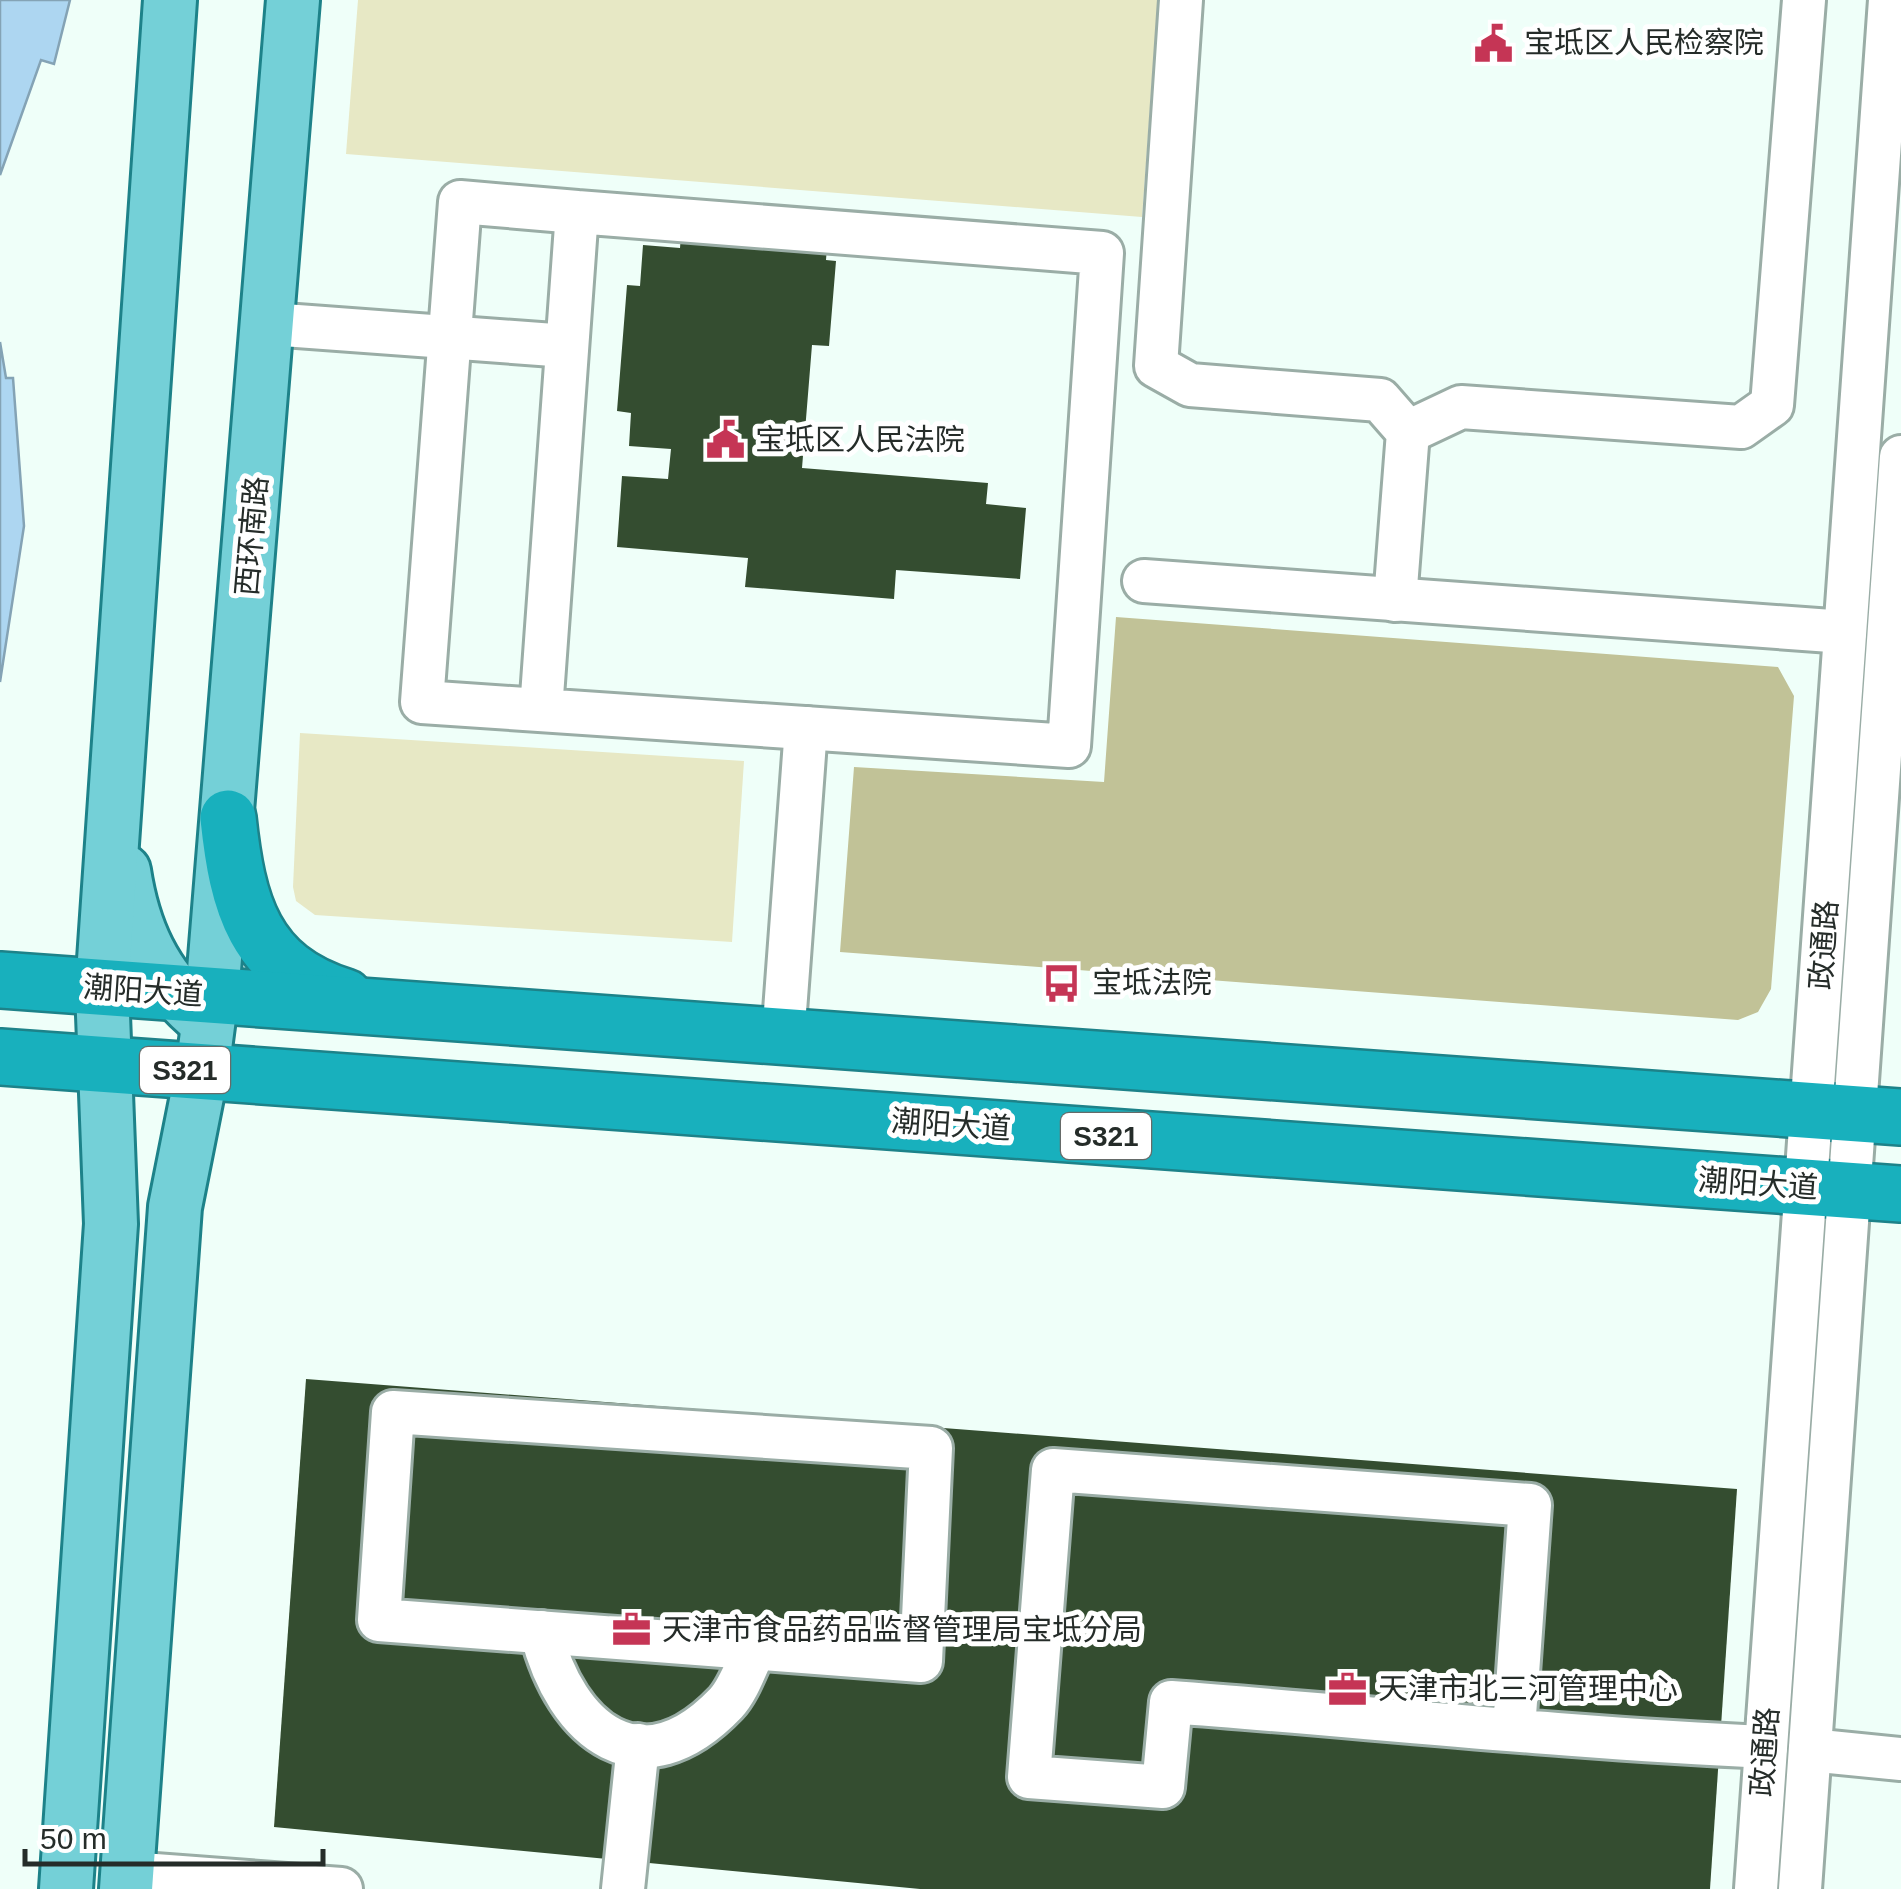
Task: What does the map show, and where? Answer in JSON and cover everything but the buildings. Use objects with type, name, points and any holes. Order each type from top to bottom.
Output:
[{"type":"highway","points":[[228,818],[240,895],[268,950],[292,972],[325,991],[376,1007]]},
{"type":"highway","name":"潮阳大道","points":[[11,981],[102,989],[362,1082],[1853,1191]]},
{"type":"highway","name":"潮阳大道","points":[[4,1057],[104,1065],[199,1021],[376,1007],[1857,1113]]},
{"type":"main road","points":[[66,1889],[111,1224],[102,989],[170,0]]},
{"type":"main road","name":"西环南路","points":[[127,1881],[174,1207],[228,818],[293,0]]},
{"type":"main road","points":[[115,800],[137,927],[150,959],[199,1021]]},
{"type":"street","points":[[1180,0],[1156,366],[1190,385],[1380,400],[1408,432],[1395,600]]},
{"type":"street","points":[[1408,432],[1462,406],[1741,427],[1772,405],[1804,0]]},
{"type":"street","name":"政通路","points":[[1857,1113],[1845,632],[1890,0]]},
{"type":"street","points":[[460,202],[577,212],[1102,253],[1069,746],[422,702],[460,202]]},
{"type":"street","points":[[540,710],[577,212]]},
{"type":"street","points":[[270,324],[567,346]]},
{"type":"street","name":"政通路","points":[[1800,1889],[1853,1191],[1901,457]]},
{"type":"street","points":[[1144,581],[1845,632]]},
{"type":"street","points":[[783,1038],[806,728]]},
{"type":"street","name":"政通路","points":[[1756,1889],[1766,1747],[1853,1191]]},
{"type":"street","points":[[392,1412],[930,1448],[921,1661],[540,1632],[379,1620],[392,1412]]},
{"type":"street","points":[[1514,1729],[1530,1505],[1053,1470],[1028,1777],[1163,1787],[1171,1702],[1514,1729],[1766,1747]]},
{"type":"street","points":[[540,1632],[551,1672],[572,1709],[597,1734],[638,1745],[688,1736],[728,1700],[755,1649]]},
{"type":"street","points":[[624,1889],[638,1745]]},
{"type":"street","points":[[1810,1750],[1901,1759]]},
{"type":"street","points":[[127,1881],[342,1889]]},
{"type":"green space","points":[[358,0],[1158,0],[1142,217],[346,154]]},
{"type":"green space","points":[[1116,617],[1778,667],[1794,696],[1771,989],[1758,1012],[1738,1020],[840,952],[854,767],[1104,782]]},
{"type":"green space","points":[[300,733],[744,761],[732,942],[315,915],[296,901],[293,887]]},
{"type":"water","points":[[0,0],[70,0],[54,64],[41,60],[0,175]]},
{"type":"water","points":[[0,342],[6,378],[13,378],[24,526],[0,682]]},
{"type":"place","name":"宝坻区人民检察院","points":[[1494,43]]},
{"type":"place","name":"宝坻区人民法院","points":[[725,440]]},
{"type":"place","name":"宝坻法院","points":[[1062,983]]},
{"type":"place","name":"天津市食品药品监督管理局宝坻分局","points":[[632,1630]]},
{"type":"place","name":"天津市北三河管理中心","points":[[1348,1689]]}]
